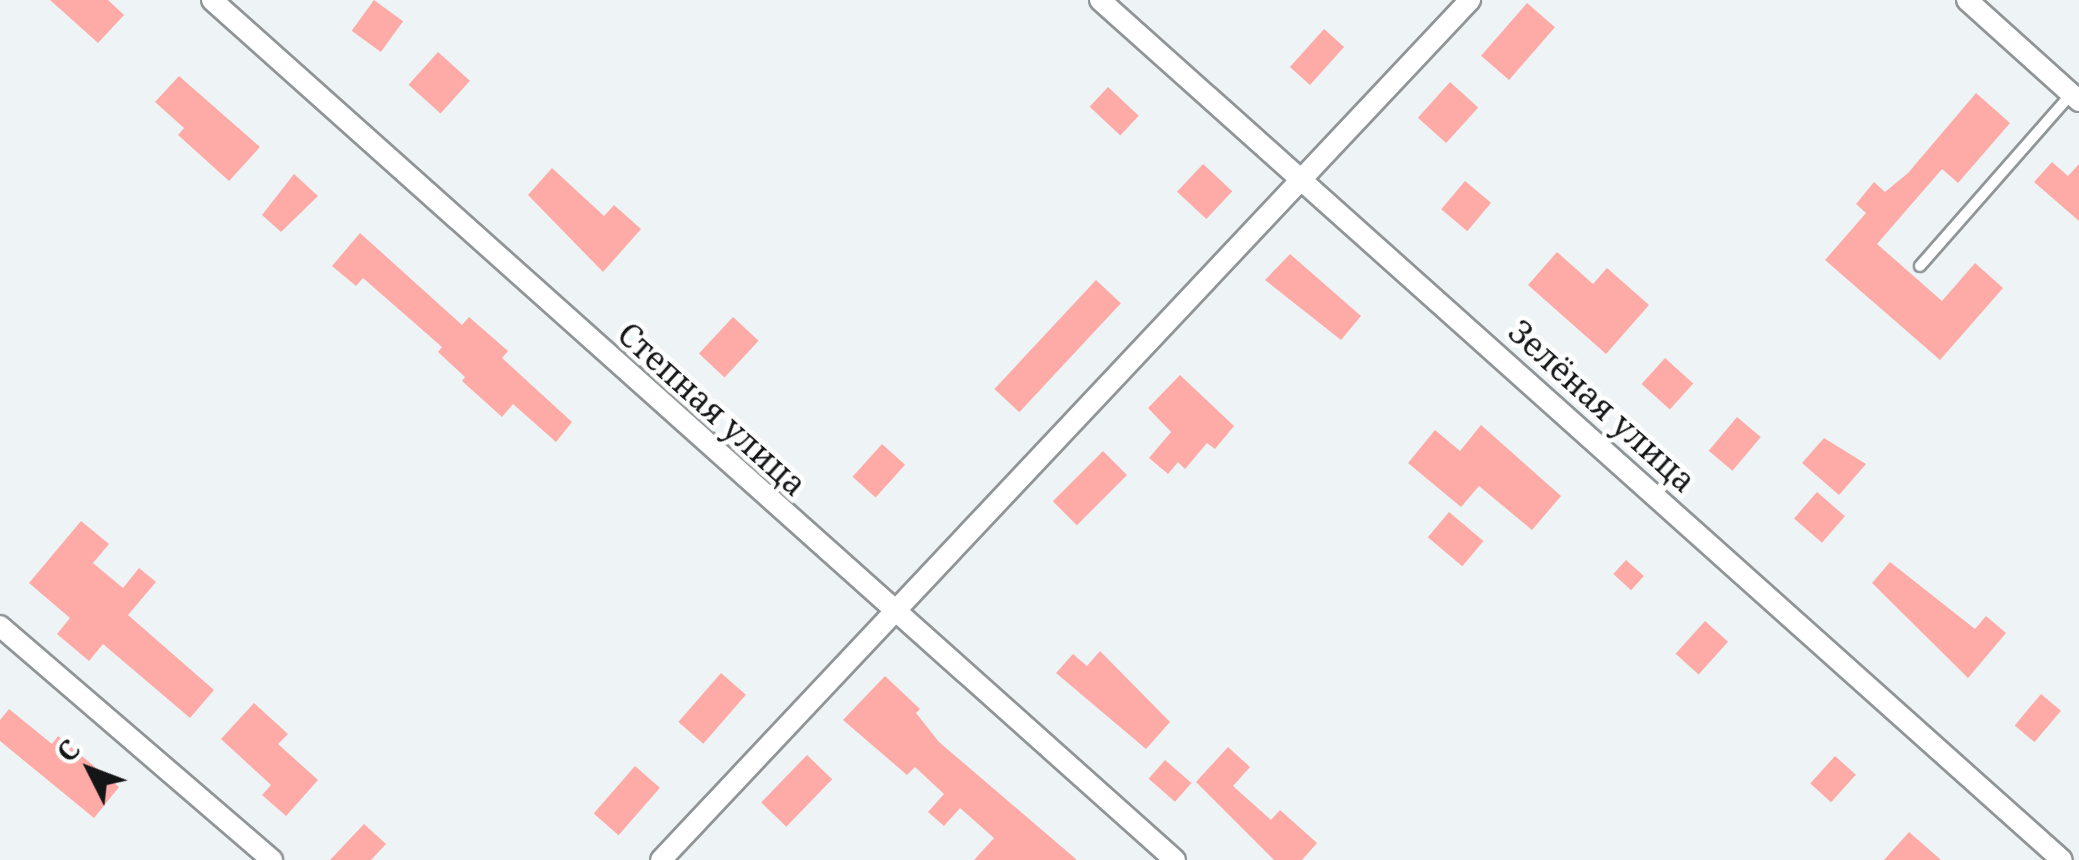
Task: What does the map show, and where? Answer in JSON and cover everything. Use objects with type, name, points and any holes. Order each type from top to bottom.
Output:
[{"type":"street","name":"Степная улица","points":[[212,0],[895,614],[1175,860]]},
{"type":"street","name":"Зелёная улица","points":[[1100,0],[2062,860]]},
{"type":"street","points":[[661,860],[1470,0]]},
{"type":"street","points":[[1968,0],[2075,97]]},
{"type":"street","points":[[0,626],[272,860]]},
{"type":"lane","points":[[1920,266],[2075,97]]},
{"type":"building","points":[[50,0],[108,0],[124,15],[98,43]]},
{"type":"building","points":[[374,0],[403,21],[381,52],[352,31]]},
{"type":"building","points":[[1527,3],[1555,27],[1509,80],[1481,56]]},
{"type":"building","points":[[1324,29],[1344,47],[1310,85],[1290,67]]},
{"type":"building","points":[[438,52],[470,81],[441,113],[409,85]]},
{"type":"building","points":[[179,76],[260,147],[229,181],[178,135],[184,128],[155,102]]},
{"type":"building","points":[[1450,82],[1478,107],[1446,143],[1418,118]]},
{"type":"building","points":[[1108,87],[1139,116],[1120,135],[1090,107]]},
{"type":"building","points":[[1976,93],[2010,123],[1958,183],[1942,169],[1877,244],[1942,301],[1975,263],[2003,288],[1940,360],[1825,260],[1866,213],[1856,204],[1874,182],[1885,192],[1908,173]]},
{"type":"building","points":[[2052,162],[2068,176],[2079,164],[2079,221],[2034,182]]},
{"type":"building","points":[[1203,164],[1232,191],[1206,219],[1177,192]]},
{"type":"building","points":[[552,168],[604,216],[614,205],[641,229],[603,272],[528,195]]},
{"type":"building","points":[[294,174],[318,196],[281,232],[262,215]]},
{"type":"building","points":[[1465,181],[1491,203],[1467,231],[1441,209]]},
{"type":"building","points":[[360,233],[462,325],[469,317],[508,351],[502,358],[572,422],[556,442],[513,404],[502,417],[462,381],[465,377],[438,352],[442,347],[363,278],[356,286],[332,266]]},
{"type":"building","points":[[1557,252],[1593,284],[1607,268],[1649,305],[1606,354],[1528,285]]},
{"type":"building","points":[[1290,254],[1361,316],[1341,340],[1265,280]]},
{"type":"building","points":[[1096,280],[1121,303],[1019,412],[994,389]]},
{"type":"building","points":[[733,317],[759,341],[724,377],[699,354]]},
{"type":"building","points":[[1665,358],[1693,383],[1670,409],[1642,384]]},
{"type":"building","points":[[1180,375],[1234,426],[1215,449],[1207,443],[1185,469],[1178,462],[1168,474],[1149,458],[1171,432],[1148,408]]},
{"type":"building","points":[[1737,417],[1761,437],[1732,471],[1709,451]]},
{"type":"building","points":[[1481,425],[1561,496],[1532,530],[1479,486],[1461,507],[1408,463],[1435,430],[1460,451]]},
{"type":"building","points":[[1824,438],[1866,464],[1839,495],[1802,463]]},
{"type":"building","points":[[882,444],[905,465],[876,497],[853,477]]},
{"type":"building","points":[[1103,451],[1127,475],[1077,525],[1053,501]]},
{"type":"building","points":[[1817,492],[1845,516],[1822,543],[1794,518]]},
{"type":"building","points":[[1449,512],[1483,541],[1462,566],[1428,537]]},
{"type":"building","points":[[81,521],[109,544],[93,563],[123,588],[139,568],[156,582],[128,615],[214,690],[190,718],[103,644],[89,661],[57,634],[70,618],[29,583]]},
{"type":"building","points":[[1626,560],[1644,576],[1631,590],[1613,574]]},
{"type":"building","points":[[1890,562],[1975,629],[1986,616],[2006,633],[1968,678],[1872,583]]},
{"type":"building","points":[[1705,621],[1728,642],[1699,674],[1676,654]]},
{"type":"building","points":[[1100,651],[1170,722],[1146,749],[1056,673],[1073,654],[1087,666]]},
{"type":"building","points":[[721,673],[746,695],[703,744],[678,722]]},
{"type":"building","points":[[885,676],[920,709],[916,713],[939,742],[1077,860],[974,860],[994,838],[960,808],[944,826],[928,812],[944,794],[915,767],[907,775],[843,720]]},
{"type":"building","points":[[2041,694],[2061,711],[2035,742],[2015,725]]},
{"type":"building","points":[[254,703],[288,734],[278,744],[318,780],[286,816],[262,795],[271,785],[221,739]]},
{"type":"building","points":[[9,709],[52,744],[58,736],[119,787],[94,818],[0,741],[0,720]]},
{"type":"building","points":[[1228,747],[1250,767],[1233,786],[1271,820],[1280,810],[1317,843],[1302,860],[1274,860],[1196,782]]},
{"type":"building","points":[[807,755],[832,779],[786,827],[761,802]]},
{"type":"building","points":[[1835,756],[1856,775],[1831,802],[1810,783]]},
{"type":"building","points":[[1165,760],[1191,783],[1175,802],[1149,779]]},
{"type":"building","points":[[635,766],[660,788],[619,835],[594,814]]},
{"type":"building","points":[[364,824],[386,844],[371,860],[330,860]]},
{"type":"building","points":[[1909,832],[1941,860],[1884,860]]}]
